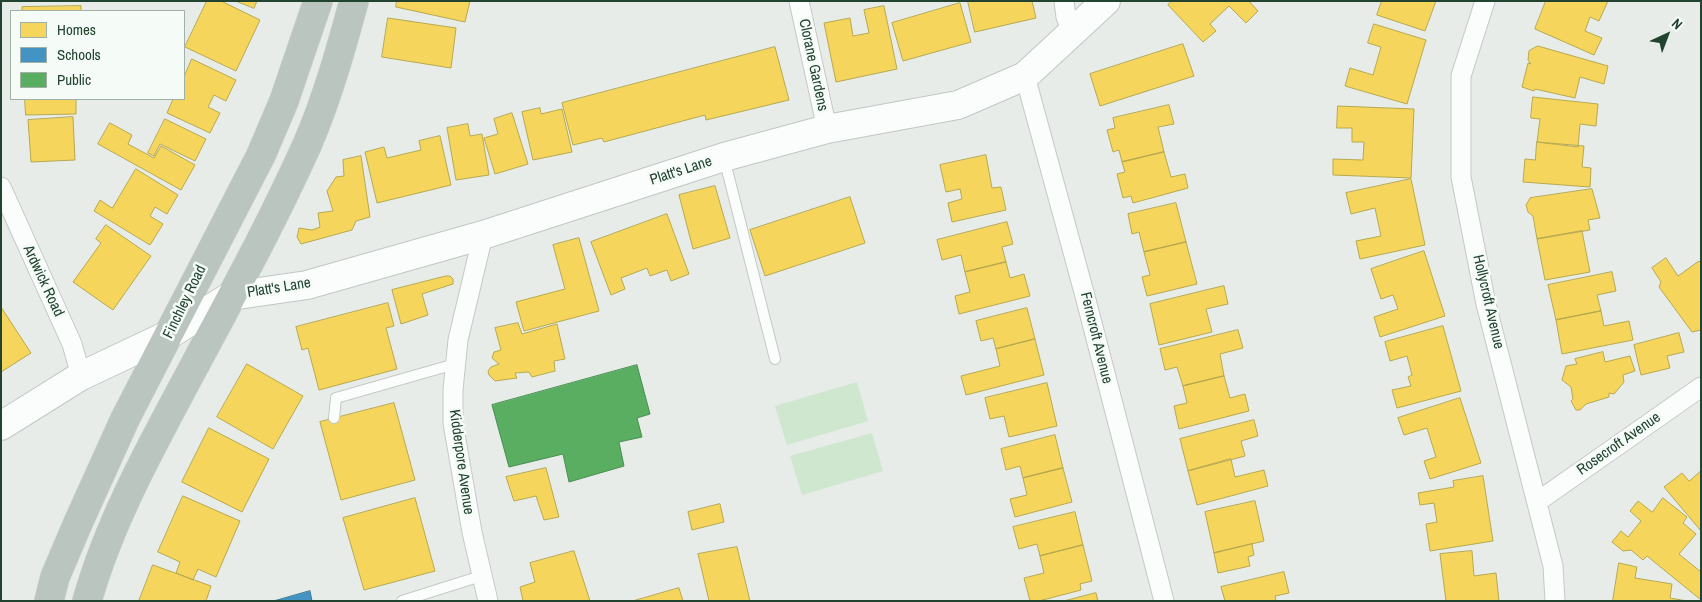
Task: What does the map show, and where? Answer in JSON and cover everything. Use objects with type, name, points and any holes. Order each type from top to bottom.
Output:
[{"type":"highway","name":"Finchley Road","points":[[48,601],[55,577],[121,428],[261,155],[290,84],[318,1]]},
{"type":"highway","points":[[87,601],[110,534],[136,475],[231,296],[307,143],[336,64],[354,1]]},
{"type":"street","name":"Clorane Gardens","points":[[799,1],[827,129]]},
{"type":"street","points":[[1064,1],[1066,17],[1073,33]]},
{"type":"street","name":"Platt's Lane","points":[[231,296],[292,289],[483,235],[724,157],[827,129],[958,105],[1025,76],[1106,1]]},
{"type":"street","name":"Hollycroft Avenue","points":[[1485,1],[1461,76],[1461,177],[1486,304],[1553,566],[1555,601]]},
{"type":"street","name":"Ferncroft Avenue","points":[[1025,76],[1086,296],[1164,601]]},
{"type":"street","name":"Ardwick Road","points":[[1,187],[72,344],[81,376]]},
{"type":"street","name":"Kidderpore Avenue","points":[[483,235],[458,340],[452,390],[453,422],[481,576],[488,601]]},
{"type":"street","points":[[1,426],[81,376],[170,334],[231,296]]},
{"type":"street","name":"Rosecroft Avenue","points":[[1538,502],[1701,387]]},
{"type":"lane","points":[[724,157],[774,359]]},
{"type":"lane","points":[[334,418],[336,398],[455,364]]},
{"type":"lane","points":[[402,601],[481,576]]},
{"type":"green space","points":[[857,382],[868,421],[787,445],[775,406]]},
{"type":"green space","points":[[872,433],[883,471],[802,495],[790,456]]},
{"type":"building: Homes","points":[[207,1],[221,1],[260,20],[236,71],[185,47]]},
{"type":"building: Homes","points":[[236,1],[257,1],[254,8]]},
{"type":"building: Homes","points":[[397,1],[470,1],[465,22],[396,7]]},
{"type":"building: Homes","points":[[968,1],[1032,1],[1036,18],[975,32]]},
{"type":"building: Homes","points":[[1172,1],[1249,1],[1258,11],[1246,23],[1229,6],[1210,24],[1216,31],[1203,42],[1168,5]]},
{"type":"building: Homes","points":[[1382,1],[1436,1],[1425,31],[1377,15]]},
{"type":"building: Homes","points":[[1546,1],[1608,1],[1599,21],[1590,17],[1585,31],[1602,38],[1594,55],[1535,29]]},
{"type":"building: Homes","points":[[960,3],[971,42],[903,61],[892,23]]},
{"type":"building: Homes","points":[[81,6],[81,10],[22,10],[22,7]]},
{"type":"building: Homes","points":[[884,6],[897,69],[836,82],[824,23],[850,18],[853,36],[869,33],[864,10]]},
{"type":"building: Homes","points":[[388,18],[456,28],[451,68],[382,57]]},
{"type":"building: Homes","points":[[1374,24],[1426,40],[1407,104],[1345,86],[1350,68],[1373,75],[1381,47],[1368,43]]},
{"type":"building: Homes","points":[[1183,44],[1194,76],[1100,106],[1090,74]]},
{"type":"building: Homes","points":[[1538,46],[1608,66],[1604,84],[1580,77],[1575,98],[1522,87],[1528,63],[1531,64],[1528,60],[1529,51]]},
{"type":"building: Homes","points":[[775,47],[789,100],[706,120],[705,115],[604,142],[602,138],[573,145],[562,103]]},
{"type":"building: Homes","points":[[192,59],[236,80],[226,101],[214,95],[208,107],[220,113],[210,133],[167,113],[173,100],[185,100],[185,75]]},
{"type":"building: Homes","points":[[1533,97],[1598,104],[1596,126],[1580,124],[1578,147],[1537,142],[1540,119],[1531,118]]},
{"type":"building: Homes","points":[[25,100],[76,100],[76,114],[26,115]]},
{"type":"building: Homes","points":[[1169,105],[1174,124],[1158,127],[1164,152],[1122,162],[1119,150],[1113,152],[1107,130],[1115,128],[1113,118]]},
{"type":"building: Homes","points":[[1338,106],[1414,109],[1411,178],[1333,175],[1333,159],[1363,160],[1364,142],[1352,142],[1352,128],[1337,128]]},
{"type":"building: Homes","points":[[540,108],[541,114],[562,109],[572,152],[533,160],[522,112]]},
{"type":"building: Homes","points":[[512,113],[528,164],[495,174],[484,138],[498,134],[494,119]]},
{"type":"building: Homes","points":[[73,117],[75,160],[31,162],[28,120]]},
{"type":"building: Homes","points":[[165,119],[206,139],[195,161],[160,144],[154,156],[148,153]]},
{"type":"building: Homes","points":[[110,123],[132,135],[128,144],[154,158],[161,146],[195,165],[181,190],[98,144]]},
{"type":"building: Homes","points":[[468,124],[470,136],[482,134],[489,175],[456,180],[447,128]]},
{"type":"building: Homes","points":[[440,136],[451,185],[377,203],[365,152],[384,147],[387,158],[421,150],[419,141]]},
{"type":"building: Homes","points":[[1537,142],[1584,146],[1582,167],[1591,168],[1590,187],[1523,182],[1525,159],[1535,160]]},
{"type":"building: Homes","points":[[1164,152],[1171,177],[1185,174],[1188,188],[1133,203],[1131,196],[1123,198],[1117,174],[1125,172],[1122,162]]},
{"type":"building: Homes","points":[[986,155],[992,188],[1001,187],[1006,210],[952,222],[948,203],[962,199],[960,189],[946,192],[940,165]]},
{"type":"building: Homes","points":[[361,156],[370,217],[356,221],[352,230],[301,244],[297,237],[299,228],[312,230],[320,227],[318,213],[333,211],[327,191],[336,177],[344,176],[343,160]]},
{"type":"building: Homes","points":[[136,169],[178,195],[167,214],[155,207],[150,216],[163,224],[150,245],[94,211],[100,200],[112,208]]},
{"type":"building: Homes","points":[[1411,179],[1425,245],[1360,259],[1356,241],[1381,236],[1375,208],[1351,214],[1346,193]]},
{"type":"building: Homes","points":[[715,186],[730,238],[693,249],[679,195]]},
{"type":"building: Homes","points":[[1592,189],[1600,218],[1588,220],[1590,230],[1537,239],[1533,216],[1528,212],[1526,205],[1530,198]]},
{"type":"building: Homes","points":[[850,197],[865,243],[765,276],[750,230]]},
{"type":"building: Homes","points":[[1176,203],[1186,242],[1144,252],[1139,232],[1132,234],[1128,214]]},
{"type":"building: Homes","points":[[667,214],[689,274],[671,281],[667,270],[650,276],[647,268],[621,278],[625,289],[611,295],[591,242]]},
{"type":"building: Homes","points":[[1007,222],[1013,244],[1002,247],[1006,262],[965,272],[961,255],[942,260],[937,240]]},
{"type":"building: Homes","points":[[106,225],[151,256],[113,310],[73,282],[101,243],[96,239]]},
{"type":"building: Homes","points":[[1582,231],[1590,272],[1545,280],[1537,239]]},
{"type":"building: Homes","points":[[579,238],[599,311],[524,331],[516,302],[565,289],[553,245]]},
{"type":"building: Homes","points":[[1186,242],[1197,284],[1147,296],[1142,277],[1150,275],[1144,252]]},
{"type":"building: Homes","points":[[1424,251],[1445,316],[1380,337],[1374,317],[1398,309],[1393,295],[1381,299],[1371,269]]},
{"type":"building: Homes","points":[[1666,258],[1678,276],[1699,261],[1701,263],[1701,330],[1692,332],[1659,287],[1661,282],[1652,268]]},
{"type":"building: Homes","points":[[1006,262],[1010,278],[1024,274],[1030,296],[959,314],[955,296],[970,292],[965,272]]},
{"type":"building: Homes","points":[[1612,272],[1616,291],[1597,295],[1601,311],[1556,320],[1548,285]]},
{"type":"building: Homes","points":[[450,276],[453,279],[453,284],[422,294],[428,315],[401,324],[392,290]]},
{"type":"building: Homes","points":[[1224,286],[1228,304],[1206,309],[1212,332],[1159,345],[1150,304]]},
{"type":"building: Homes","points":[[388,303],[394,326],[386,328],[397,369],[319,390],[308,348],[302,350],[296,327]]},
{"type":"building: Homes","points":[[1,307],[31,353],[1,372]]},
{"type":"building: Homes","points":[[1027,308],[1035,339],[996,349],[993,338],[981,341],[976,321]]},
{"type":"building: Homes","points":[[1601,311],[1604,326],[1629,321],[1633,340],[1562,354],[1556,320]]},
{"type":"building: Homes","points":[[518,323],[522,334],[557,324],[565,359],[554,361],[555,371],[532,377],[529,372],[515,373],[517,378],[495,381],[488,371],[491,367],[499,364],[492,358],[494,352],[501,350],[495,328]]},
{"type":"building: Homes","points":[[1443,326],[1461,391],[1397,408],[1392,390],[1411,386],[1408,377],[1412,375],[1407,356],[1390,361],[1385,342]]},
{"type":"building: Homes","points":[[1238,330],[1243,348],[1220,354],[1224,376],[1183,386],[1177,367],[1165,370],[1160,349]]},
{"type":"building: Homes","points":[[1679,333],[1684,352],[1667,356],[1670,368],[1641,375],[1634,345]]},
{"type":"building: Homes","points":[[1035,339],[1044,375],[966,395],[961,376],[1000,366],[996,349]]},
{"type":"building: Homes","points":[[1603,352],[1605,362],[1630,356],[1635,371],[1623,375],[1624,382],[1614,394],[1609,393],[1609,397],[1586,404],[1580,410],[1576,410],[1571,401],[1573,399],[1571,387],[1562,380],[1566,366],[1577,364],[1575,359]]},
{"type":"building: Homes","points":[[247,364],[303,396],[273,449],[217,417]]},
{"type":"building: Homes","points":[[1224,376],[1230,398],[1245,394],[1249,411],[1179,429],[1174,406],[1187,403],[1183,386]]},
{"type":"building: Homes","points":[[1047,383],[1057,426],[1009,437],[1004,416],[990,419],[985,398]]},
{"type":"building: Homes","points":[[1460,398],[1481,463],[1430,479],[1424,461],[1436,457],[1427,428],[1404,435],[1398,418]]},
{"type":"building: Homes","points":[[394,403],[415,480],[341,500],[320,422]]},
{"type":"building: Homes","points":[[1254,420],[1258,436],[1241,441],[1245,456],[1188,471],[1180,439]]},
{"type":"building: Homes","points":[[209,428],[269,459],[242,512],[182,482]]},
{"type":"building: Homes","points":[[1055,435],[1063,468],[1023,478],[1020,466],[1006,470],[1001,449]]},
{"type":"building: Homes","points":[[1231,459],[1235,477],[1264,470],[1268,486],[1197,505],[1188,471]]},
{"type":"building: Homes","points":[[546,468],[559,517],[544,520],[536,496],[514,501],[506,477]]},
{"type":"building: Homes","points":[[1063,468],[1072,502],[1015,517],[1010,499],[1027,495],[1023,478]]},
{"type":"building: Homes","points":[[1701,471],[1701,531],[1664,487],[1682,473],[1689,481]]},
{"type":"building: Homes","points":[[1483,476],[1493,541],[1430,551],[1426,524],[1437,522],[1434,503],[1420,505],[1418,493],[1454,487],[1453,481]]},
{"type":"building: Homes","points":[[183,496],[240,521],[216,577],[198,569],[193,580],[176,573],[180,562],[158,552]]},
{"type":"building: Homes","points":[[415,498],[435,571],[364,590],[343,518]]},
{"type":"building: Homes","points":[[1663,498],[1687,517],[1683,523],[1696,534],[1679,554],[1701,572],[1701,600],[1647,556],[1643,560],[1631,550],[1623,551],[1612,542],[1621,531],[1628,537],[1641,521],[1630,511],[1638,501],[1652,512]]},
{"type":"building: Homes","points":[[1255,501],[1264,541],[1214,553],[1205,512]]},
{"type":"building: Homes","points":[[720,504],[724,522],[692,530],[688,512]]},
{"type":"building: Homes","points":[[1075,512],[1083,545],[1040,556],[1037,544],[1019,549],[1013,527]]},
{"type":"building: Homes","points":[[1252,544],[1254,555],[1248,557],[1250,566],[1218,573],[1214,553]]},
{"type":"building: Homes","points":[[1083,545],[1092,581],[1080,584],[1081,590],[1039,601],[1030,601],[1024,578],[1044,573],[1040,556]]},
{"type":"building: Homes","points":[[737,547],[750,601],[709,601],[698,554]]},
{"type":"building: Homes","points":[[574,551],[590,601],[523,601],[520,587],[535,582],[530,563]]},
{"type":"building: Homes","points":[[1472,551],[1474,576],[1496,573],[1499,601],[1446,601],[1440,554]]},
{"type":"building: Homes","points":[[1619,563],[1637,567],[1635,578],[1672,584],[1670,598],[1687,601],[1613,601]]},
{"type":"building: Homes","points":[[153,565],[211,586],[206,601],[139,601]]},
{"type":"building: Homes","points":[[1284,572],[1289,593],[1275,596],[1276,601],[1225,601],[1221,587]]},
{"type":"building: Homes","points":[[679,588],[683,601],[633,601]]},
{"type":"building: Homes","points":[[1096,593],[1098,601],[1064,601]]},
{"type":"building: Schools","points":[[310,591],[312,601],[274,601]]},
{"type":"building: Public","points":[[637,365],[650,414],[637,418],[642,437],[619,442],[624,466],[569,482],[563,454],[509,467],[492,405]]}]
